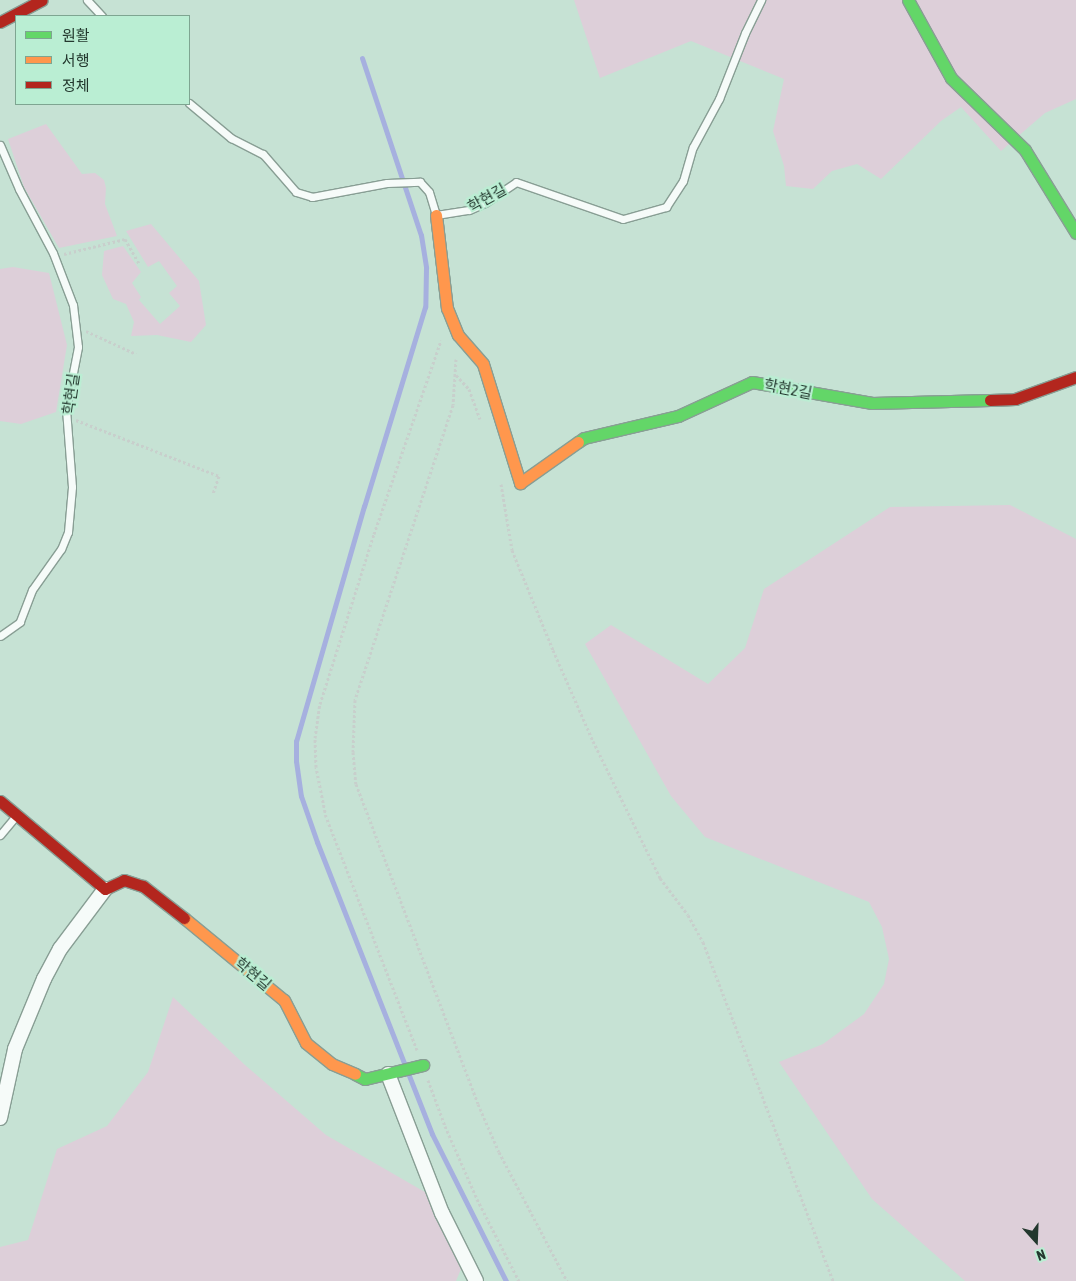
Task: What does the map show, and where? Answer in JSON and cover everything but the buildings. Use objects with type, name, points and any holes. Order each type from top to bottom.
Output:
[{"type":"street","points":[[0,22],[42,0]]},
{"type":"street","points":[[908,0],[951,78],[1025,150],[1076,232]]},
{"type":"street","name":"학현2길","points":[[436,215],[447,308],[458,335],[483,364],[520,483],[584,438],[678,416],[752,382],[872,403],[1015,399],[1076,377]]},
{"type":"street","points":[[0,801],[105,889],[60,949],[44,979],[15,1048],[0,1118]]},
{"type":"street","name":"학현길","points":[[105,889],[124,880],[143,886],[215,942],[284,1000],[306,1042],[332,1064],[365,1079],[423,1065]]},
{"type":"street","points":[[388,1074],[442,1213],[476,1281]]},
{"type":"lane","points":[[87,0],[101,15]]},
{"type":"lane","name":"학현길","points":[[436,215],[469,210],[485,203],[516,182],[623,219],[666,207],[683,181],[693,147],[719,99],[745,33],[761,0]]},
{"type":"lane","points":[[190,104],[231,138],[263,154],[296,192],[312,197],[387,183],[420,182],[429,192],[436,215]]},
{"type":"lane","name":"학현길","points":[[0,145],[19,189],[54,256],[73,305],[78,347],[66,409],[72,487],[68,532],[61,550],[32,590],[20,622],[0,636]]},
{"type":"lane","points":[[0,835],[16,816]]},
{"type":"path","points":[[54,256],[125,239],[139,263]]},
{"type":"path","points":[[76,326],[136,354]]},
{"type":"path","points":[[444,331],[374,534],[320,704],[315,738],[316,767],[326,816],[423,1065],[444,1126],[519,1281]]},
{"type":"path","points":[[455,355],[456,374],[453,405],[355,700],[353,752],[356,784],[498,1152],[567,1281]]},
{"type":"path","points":[[456,374],[470,390],[484,428]]},
{"type":"path","points":[[66,416],[219,476],[213,493]]},
{"type":"path","points":[[500,482],[512,550],[552,650],[593,742],[660,878],[688,915],[703,942],[833,1281]]},
{"type":"shaded area","points":[[574,0],[1076,0],[1076,99],[1045,113],[1001,151],[961,107],[941,121],[881,179],[857,164],[832,171],[813,189],[786,186],[784,166],[773,131],[784,79],[691,41],[600,78]]},
{"type":"shaded area","points":[[46,124],[82,174],[95,173],[104,180],[106,188],[105,204],[117,236],[59,248],[24,187],[8,139]]},
{"type":"shaded area","points":[[151,224],[199,281],[206,325],[191,342],[157,335],[131,336],[134,322],[126,304],[113,299],[102,275],[104,251],[123,246],[141,272],[132,283],[141,297],[139,300],[160,324],[180,306],[169,293],[177,286],[159,261],[148,267],[126,231]]},
{"type":"shaded area","points":[[13,267],[49,273],[67,345],[56,412],[21,424],[0,421],[0,269]]},
{"type":"shaded area","points":[[1010,505],[1076,539],[1076,1281],[965,1281],[872,1199],[779,1062],[823,1044],[864,1014],[884,984],[889,959],[882,927],[869,902],[705,837],[671,796],[585,644],[611,625],[708,684],[745,648],[764,589],[890,507]]},
{"type":"shaded area","points":[[173,997],[245,1065],[326,1135],[430,1195],[461,1269],[456,1281],[0,1281],[0,1247],[28,1240],[57,1149],[107,1126],[148,1072]]},
{"type":"waterway","points":[[362,58],[421,235],[426,268],[425,307],[364,506],[296,741],[296,761],[301,796],[317,842],[432,1134],[506,1281]]},
{"type":"traffic: fast","points":[[908,0],[951,78],[1025,150],[1076,233]]},
{"type":"traffic: fast","points":[[578,442],[584,438],[678,416],[752,382],[872,403],[990,400]]},
{"type":"traffic: fast","points":[[355,1074],[365,1079],[423,1065]]},
{"type":"traffic: slow","points":[[436,215],[447,308],[458,335],[483,364],[520,483],[578,442]]},
{"type":"traffic: slow","points":[[184,918],[284,1000],[306,1043],[332,1064],[355,1074]]},
{"type":"traffic: jam","points":[[0,22],[42,0]]},
{"type":"traffic: jam","points":[[990,400],[1015,399],[1076,377]]},
{"type":"traffic: jam","points":[[0,801],[105,889],[124,880],[143,886],[184,918]]}]
